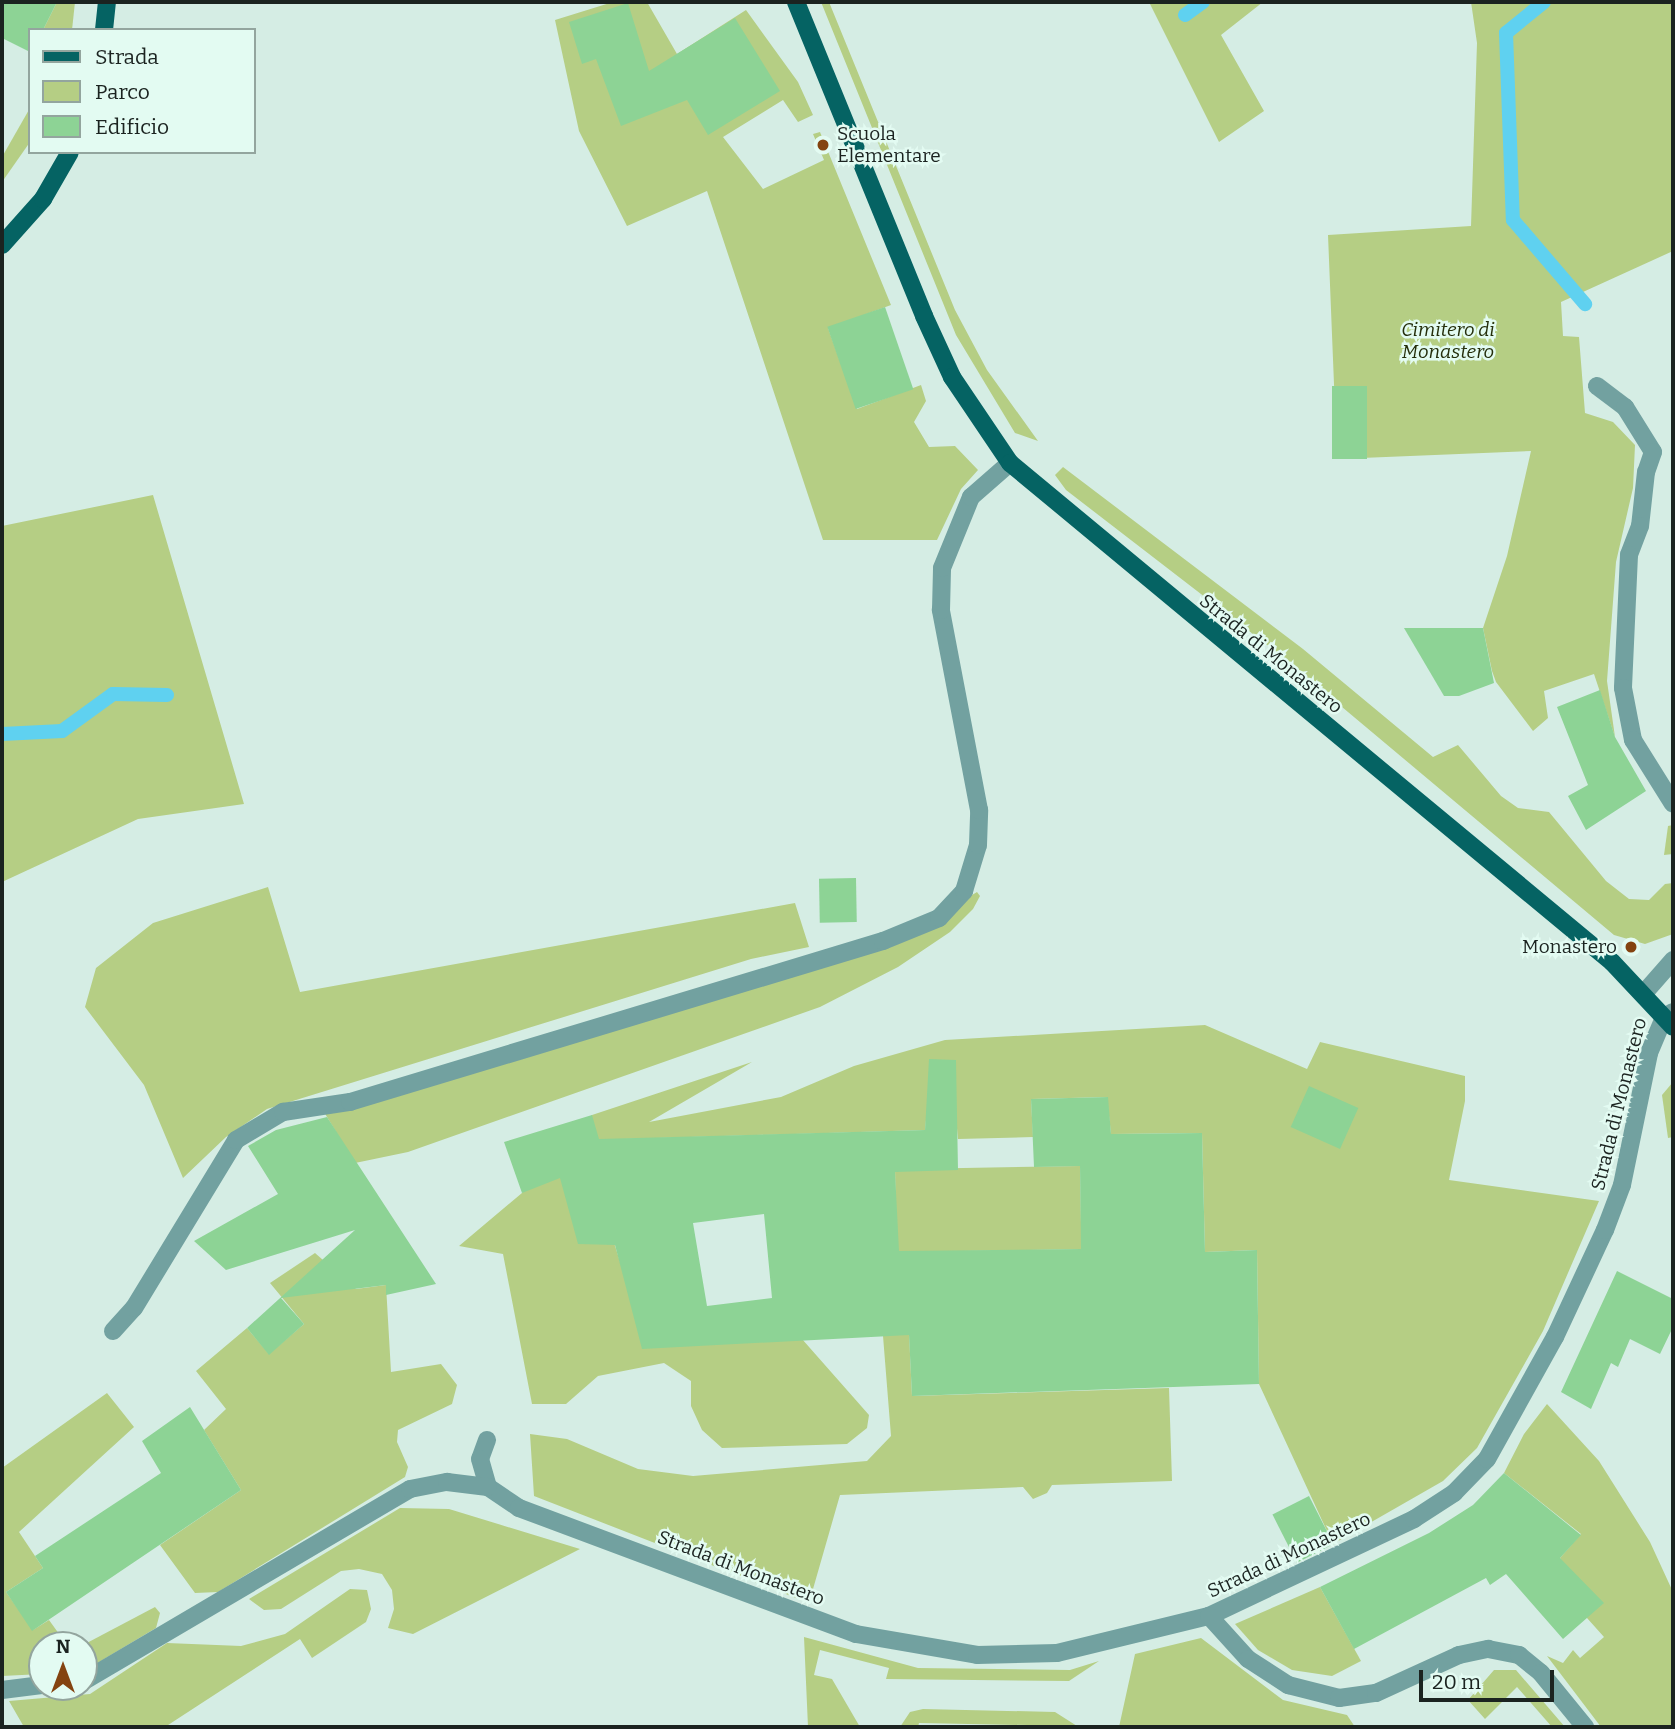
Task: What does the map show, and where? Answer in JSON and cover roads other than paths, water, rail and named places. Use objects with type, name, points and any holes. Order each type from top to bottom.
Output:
[{"type":"main road","points":[[104,28],[107,2]]},
{"type":"main road","name":"Strada di Monastero","points":[[796,2],[927,325],[952,377],[1010,463],[1645,992],[1670,1019]]},
{"type":"main road","points":[[2,245],[43,199],[69,154]]},
{"type":"street","points":[[1597,386],[1625,407],[1653,452],[1646,472],[1640,526],[1629,555],[1622,677],[1633,740],[1673,804]]},
{"type":"street","points":[[113,1331],[134,1308],[236,1140],[283,1112],[351,1102],[883,941],[939,918],[964,891],[978,845],[979,810],[941,610],[942,568],[971,497],[1010,463]]},
{"type":"street","points":[[1645,992],[1673,960]]},
{"type":"street","name":"Strada di Monastero","points":[[98,1673],[410,1489],[447,1482],[488,1487],[519,1508],[870,1636],[977,1655],[1057,1653],[1209,1616],[1415,1519],[1454,1493],[1487,1459],[1555,1337],[1613,1208],[1649,1053],[1670,1019]]},
{"type":"street","points":[[487,1440],[480,1459],[488,1487]]},
{"type":"street","points":[[1209,1616],[1248,1659],[1289,1685],[1339,1698],[1376,1693],[1460,1655],[1488,1649],[1519,1656],[1541,1673],[1585,1727]]},
{"type":"street","points":[[2,1690],[28,1687]]},
{"type":"waterway","points":[[1185,15],[1203,2]]},
{"type":"waterway","points":[[1544,2],[1506,33],[1513,220],[1585,304]]},
{"type":"waterway","points":[[2,734],[62,731],[113,694],[167,695]]},
{"type":"place","name":"Scuola Elementare","points":[[823,145]]},
{"type":"place","name":"Monastero","points":[[1631,947]]},
{"type":"park label","name":"Cimitero di Monastero","points":[[1448,341]]}]
